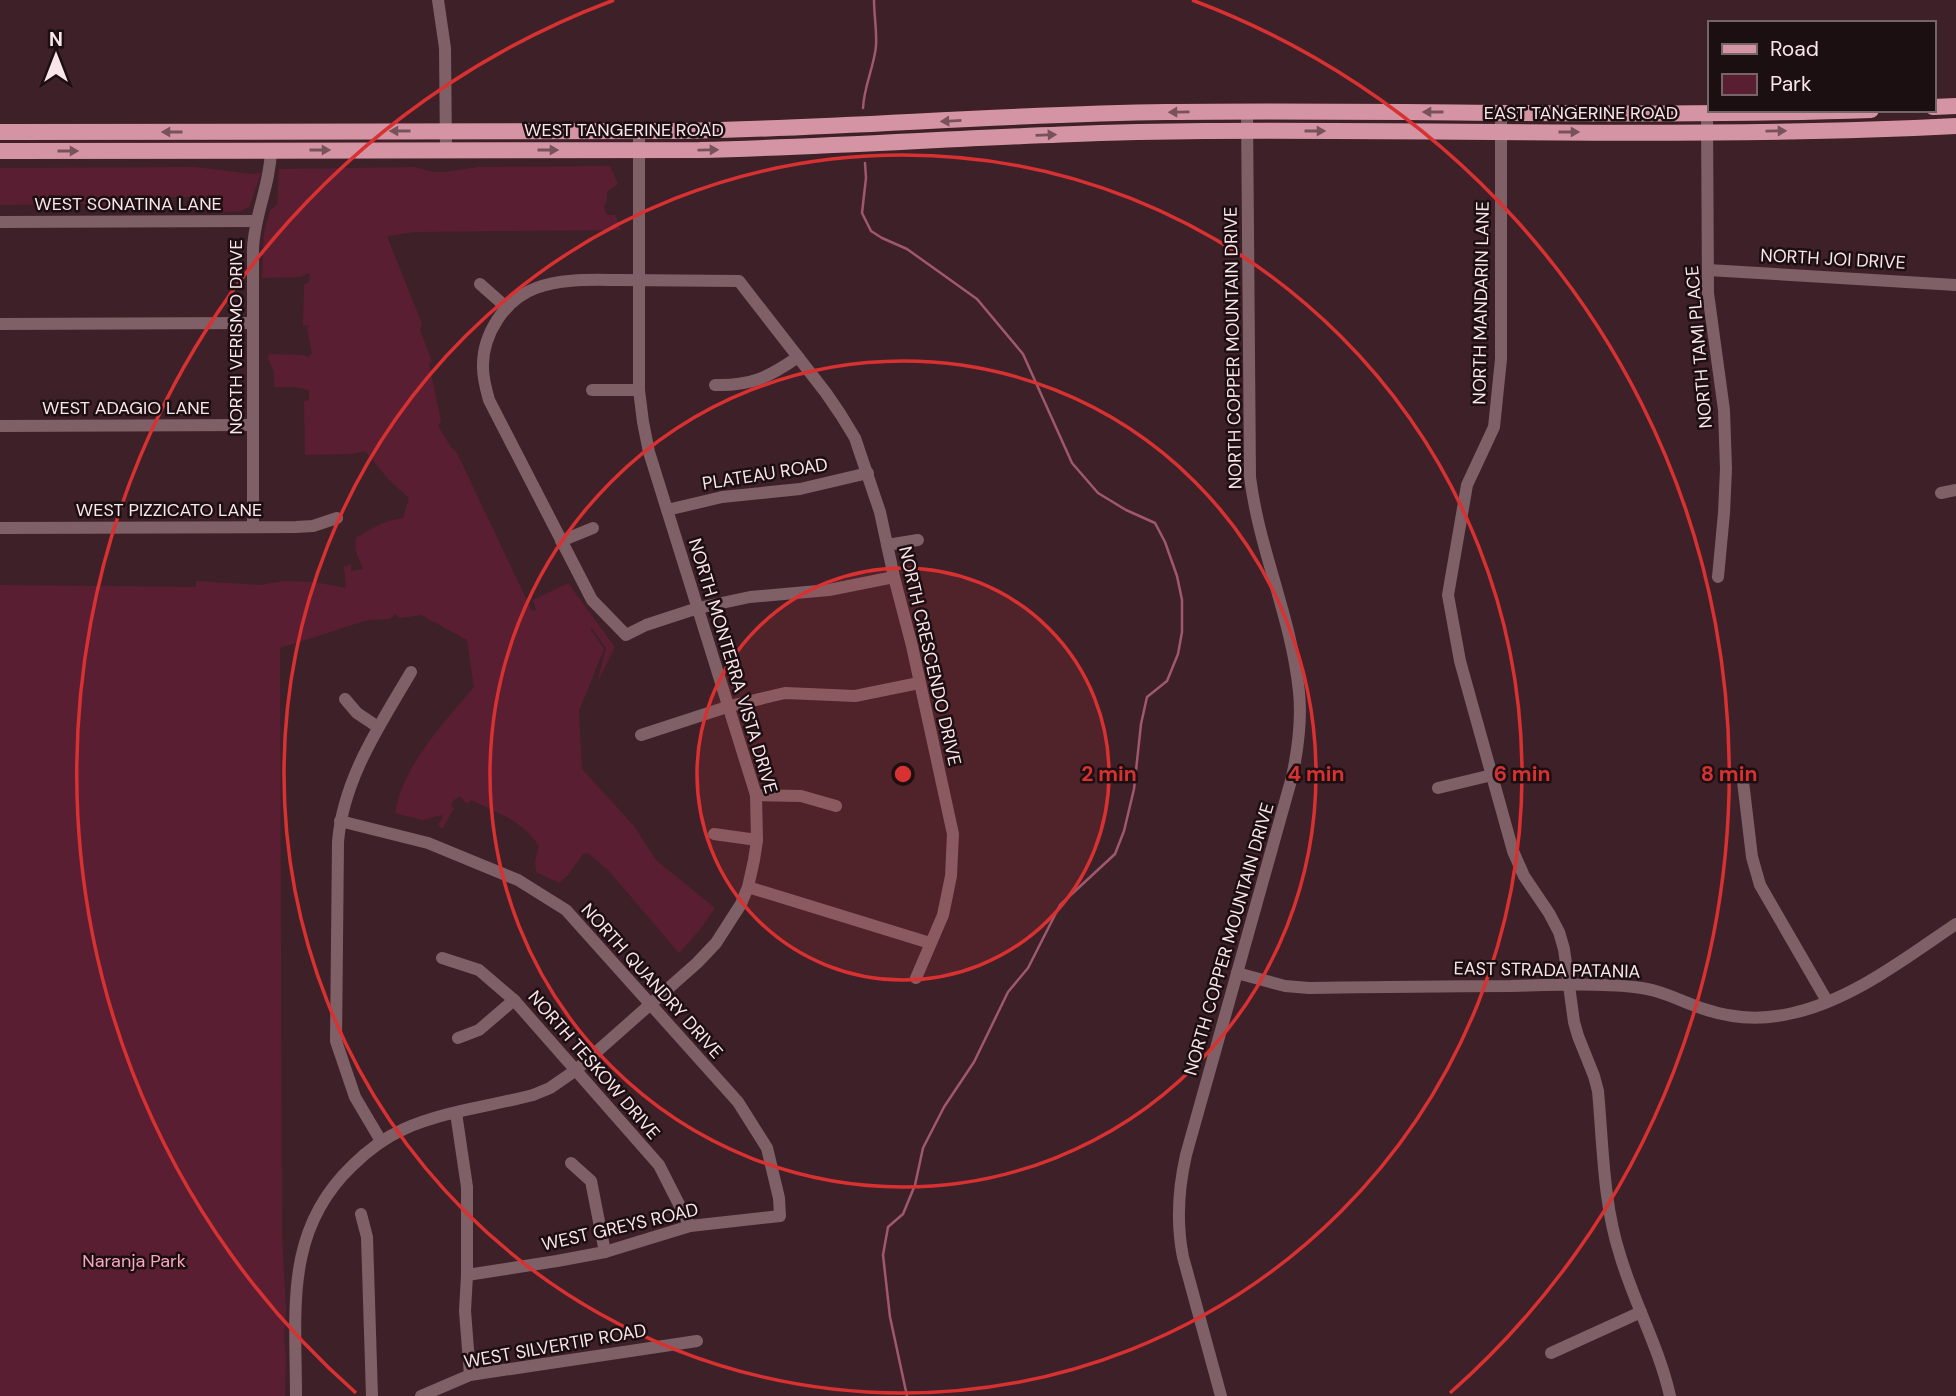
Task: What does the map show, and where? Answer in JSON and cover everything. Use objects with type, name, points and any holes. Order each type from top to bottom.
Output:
[{"type":"main road","points":[[1935,107],[1956,106]]},
{"type":"main road","name":"WEST TANGERINE ROAD","points":[[0,132],[776,129],[1111,113],[1247,111]]},
{"type":"main road","name":"EAST TANGERINE ROAD","points":[[1247,111],[1762,112]]},
{"type":"main road","name":"EAST TANGERINE ROAD","points":[[1247,131],[1708,132],[1956,126]]},
{"type":"main road","name":"WEST TANGERINE ROAD","points":[[0,151],[640,150],[800,147],[1149,131],[1247,131]]},
{"type":"street","points":[[438,0],[445,48],[446,150]]},
{"type":"street","name":"NORTH COPPER MOUNTAIN DRIVE","points":[[1221,1396],[1183,1257],[1179,1188],[1292,777],[1300,723],[1300,694],[1294,657],[1257,518],[1250,477],[1247,111]]},
{"type":"street","name":"NORTH MANDARIN LANE","points":[[1501,112],[1501,359],[1498,396],[1494,427],[1466,485],[1448,594],[1460,661],[1509,839],[1531,887],[1559,932],[1564,949],[1578,1036],[1598,1091],[1610,1216],[1619,1255],[1662,1364],[1670,1396]]},
{"type":"street","name":"NORTH TAMI PLACE","points":[[1707,113],[1710,310],[1724,426],[1726,468],[1718,577]]},
{"type":"street","name":"NORTH MONTERRA VISTA DRIVE","points":[[296,1396],[296,1295],[302,1249],[310,1225],[331,1188],[363,1155],[405,1129],[425,1121],[533,1095],[550,1088],[576,1070],[716,943],[748,887],[757,841],[756,795],[642,422],[639,390],[639,131]]},
{"type":"street","name":"NORTH VERISMO DRIVE","points":[[253,527],[252,258],[256,221],[270,175],[271,150]]},
{"type":"street","name":"WEST SONATINA LANE","points":[[0,222],[256,221]]},
{"type":"street","name":"NORTH JOI DRIVE","points":[[1708,270],[1956,285]]},
{"type":"street","points":[[639,280],[559,282],[536,288],[520,296],[506,307],[488,337],[484,358],[484,381],[489,400],[592,600],[626,635],[646,625],[698,608],[750,597],[829,590],[894,577]]},
{"type":"street","name":"NORTH CRESCENDO DRIVE","points":[[639,280],[739,281],[841,415],[855,438],[880,512],[953,834],[951,876],[943,915],[916,978]]},
{"type":"street","points":[[480,284],[506,307]]},
{"type":"street","points":[[0,324],[252,323]]},
{"type":"street","points":[[715,385],[753,383],[773,375],[798,357]]},
{"type":"street","points":[[592,390],[639,390]]},
{"type":"street","name":"WEST ADAGIO LANE","points":[[0,426],[253,425]]},
{"type":"street","name":"PLATEAU ROAD","points":[[667,510],[722,497],[800,489],[868,473]]},
{"type":"street","points":[[1941,493],[1956,490]]},
{"type":"street","name":"WEST PIZZICATO LANE","points":[[0,528],[313,526],[337,518]]},
{"type":"street","points":[[561,541],[593,528]]},
{"type":"street","points":[[887,545],[918,540]]},
{"type":"street","points":[[381,1142],[355,1097],[336,1041],[336,913],[340,821],[349,788],[378,727],[411,672]]},
{"type":"street","points":[[641,735],[730,706],[785,693],[855,696],[919,683]]},
{"type":"street","points":[[345,699],[358,713],[378,727]]},
{"type":"street","points":[[1742,773],[1752,857],[1760,885],[1827,1001]]},
{"type":"street","points":[[1438,788],[1492,775]]},
{"type":"street","points":[[756,795],[801,796],[836,806]]},
{"type":"street","name":"NORTH QUANDRY DRIVE","points":[[340,821],[428,843],[519,880],[566,910],[737,1102],[767,1148],[779,1198],[780,1216]]},
{"type":"street","points":[[714,834],[757,841]]},
{"type":"street","points":[[748,887],[930,943]]},
{"type":"street","name":"EAST STRADA PATANIA","points":[[1237,973],[1285,986],[1308,988],[1568,985],[1644,988],[1665,993],[1722,1015],[1743,1017],[1790,1014],[1804,1011],[1880,975],[1956,924]]},
{"type":"street","name":"NORTH TESKOW DRIVE","points":[[442,958],[479,970],[513,1000],[659,1165],[690,1226]]},
{"type":"street","points":[[458,1038],[479,1030],[513,1000]]},
{"type":"street","points":[[456,1113],[467,1187],[465,1311],[470,1375]]},
{"type":"street","points":[[570,1163],[591,1181],[605,1252]]},
{"type":"street","points":[[361,1214],[367,1237],[372,1396]]},
{"type":"street","name":"WEST GREYS ROAD","points":[[467,1275],[605,1252],[690,1226],[780,1216]]},
{"type":"street","points":[[1551,1353],[1641,1312]]},
{"type":"street","name":"WEST SILVERTIP ROAD","points":[[421,1396],[470,1375],[697,1341]]},
{"type":"green space","name":"Naranja Park","points":[[610,166],[618,184],[607,192],[605,212],[615,215],[621,230],[415,232],[387,236],[422,324],[420,330],[432,362],[429,363],[441,421],[438,426],[457,453],[532,611],[536,610],[533,600],[568,583],[615,647],[597,683],[606,648],[591,627],[604,649],[579,711],[582,769],[634,826],[656,860],[715,908],[679,953],[608,870],[588,853],[583,854],[559,883],[536,872],[535,861],[539,846],[525,830],[509,818],[471,800],[469,803],[465,802],[460,796],[454,800],[451,806],[454,808],[443,828],[438,824],[443,818],[442,815],[422,820],[395,813],[399,795],[426,746],[474,687],[467,640],[421,615],[400,618],[395,614],[390,619],[368,620],[280,648],[285,1396],[0,1396],[0,585],[196,587],[196,581],[259,585],[285,581],[314,582],[346,588],[344,567],[351,564],[351,571],[363,569],[355,549],[356,537],[380,524],[403,518],[409,498],[389,480],[365,451],[352,454],[305,455],[304,401],[309,400],[309,390],[274,387],[274,372],[268,359],[269,354],[309,357],[312,353],[307,328],[310,325],[303,326],[304,285],[309,282],[310,274],[301,277],[262,278],[264,233],[270,210],[277,205],[279,169],[414,167],[444,172],[478,167]]},
{"type":"green space","points":[[195,167],[261,173],[249,207],[241,211],[221,212],[218,202],[211,202],[207,208],[197,206],[194,197],[131,197],[129,203],[101,207],[86,204],[0,205],[0,168]]},
{"type":"waterway","points":[[863,108],[876,46],[874,0]]},
{"type":"waterway","points":[[865,163],[862,213],[871,231],[907,249],[977,299],[1023,354],[1072,463],[1098,493],[1155,523],[1177,576],[1182,600],[1182,632],[1178,654],[1167,681],[1147,697],[1141,724],[1134,789],[1124,831],[1115,854],[1060,905],[1028,968],[1008,992],[974,1062],[944,1107],[923,1148],[915,1185],[903,1214],[888,1227],[883,1255],[890,1317],[907,1396]]}]
